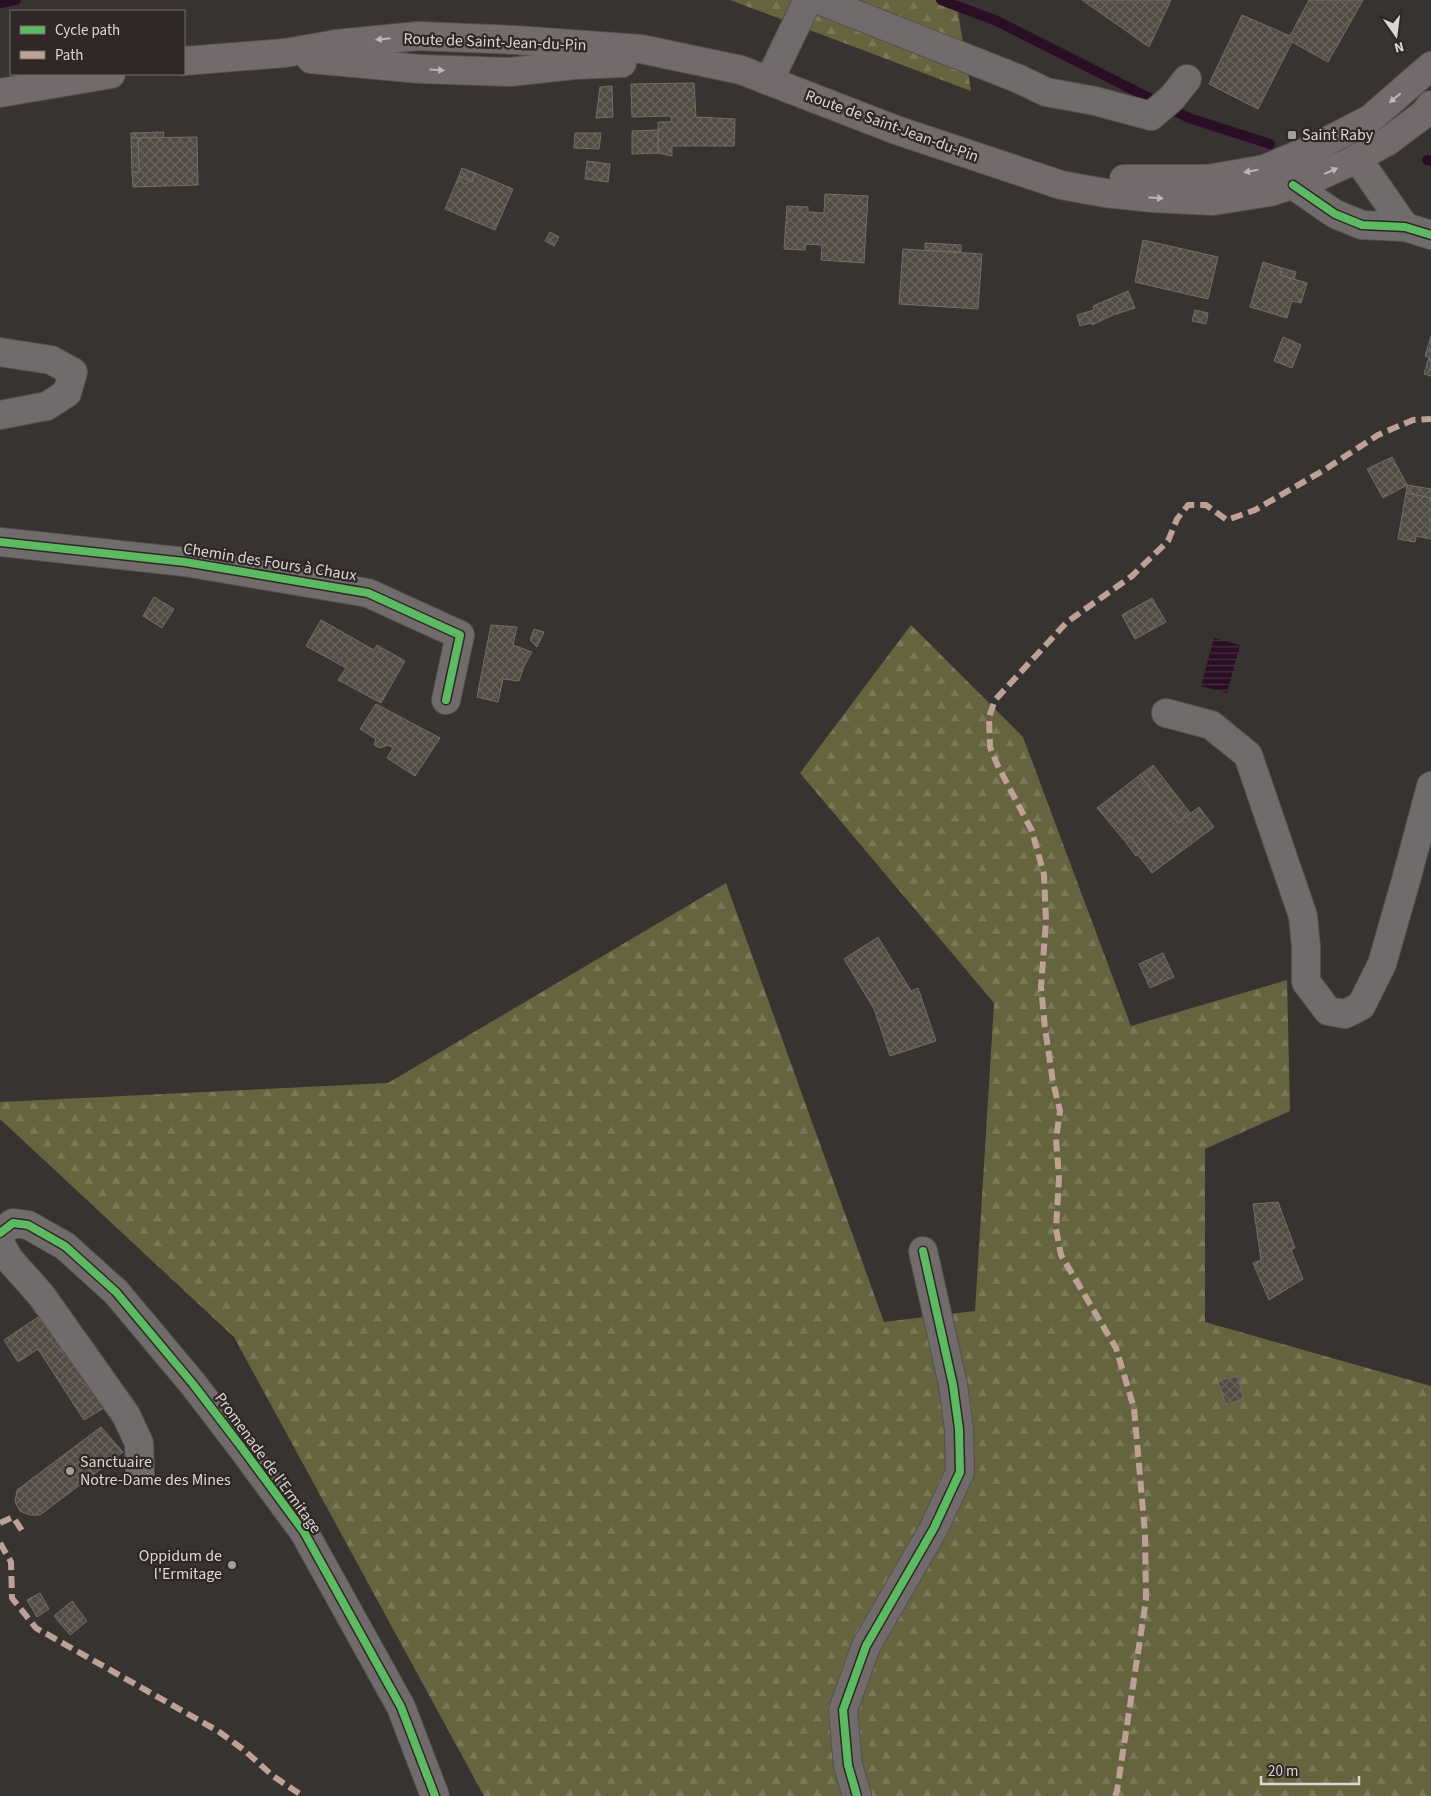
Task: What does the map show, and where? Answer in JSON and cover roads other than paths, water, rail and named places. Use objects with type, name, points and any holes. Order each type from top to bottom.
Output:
[{"type":"main road","name":"Route de Saint-Jean-du-Pin","points":[[185,61],[285,53],[316,61],[429,70],[510,72],[675,57],[741,70],[896,130],[1061,185],[1105,193],[1213,202],[1270,192],[1317,177],[1388,141],[1424,114],[1431,105]]},
{"type":"main road","name":"Route de Saint-Jean-du-Pin","points":[[1023,172],[1140,180],[1208,179],[1265,168],[1316,147],[1370,119],[1431,66]]},
{"type":"main road","points":[[0,93],[105,75]]},
{"type":"street","points":[[768,81],[808,0]]},
{"type":"street","points":[[819,0],[1019,79],[1046,92],[1095,101],[1151,116],[1180,89]]},
{"type":"street","points":[[1357,158],[1405,228]]},
{"type":"street","points":[[1293,185],[1335,214],[1362,225],[1405,228],[1431,235]]},
{"type":"street","points":[[0,352],[51,360],[73,372],[67,393],[47,406],[0,415]]},
{"type":"street","name":"Chemin des Fours à Chaux","points":[[0,542],[185,562],[368,593],[460,635],[446,700]]},
{"type":"street","points":[[1166,713],[1211,725],[1248,755],[1303,916],[1306,947],[1306,982],[1328,1011],[1344,1014],[1361,1006],[1382,964],[1431,786]]},
{"type":"street","name":"Promenade de l'Ermitage","points":[[0,1233],[13,1223],[28,1225],[65,1246],[116,1292],[193,1384],[304,1532],[401,1707],[435,1796]]},
{"type":"street","points":[[0,1243],[10,1259],[41,1296],[126,1415],[139,1442],[140,1472]]},
{"type":"street","points":[[857,1796],[848,1765],[843,1710],[866,1646],[934,1528],[960,1472],[959,1429],[953,1385],[923,1251]]},
{"type":"waterway","points":[[0,3],[16,0]]},
{"type":"waterway","points":[[941,0],[997,21],[1189,118],[1270,144]]},
{"type":"waterway","points":[[1427,160],[1431,161]]},
{"type":"place","name":"Saint Raby","points":[[1292,135]]},
{"type":"place","name":"Sanctuaire Notre-Dame des Mines","points":[[70,1471]]},
{"type":"place","name":"Oppidum de l'Ermitage","points":[[232,1565]]}]
